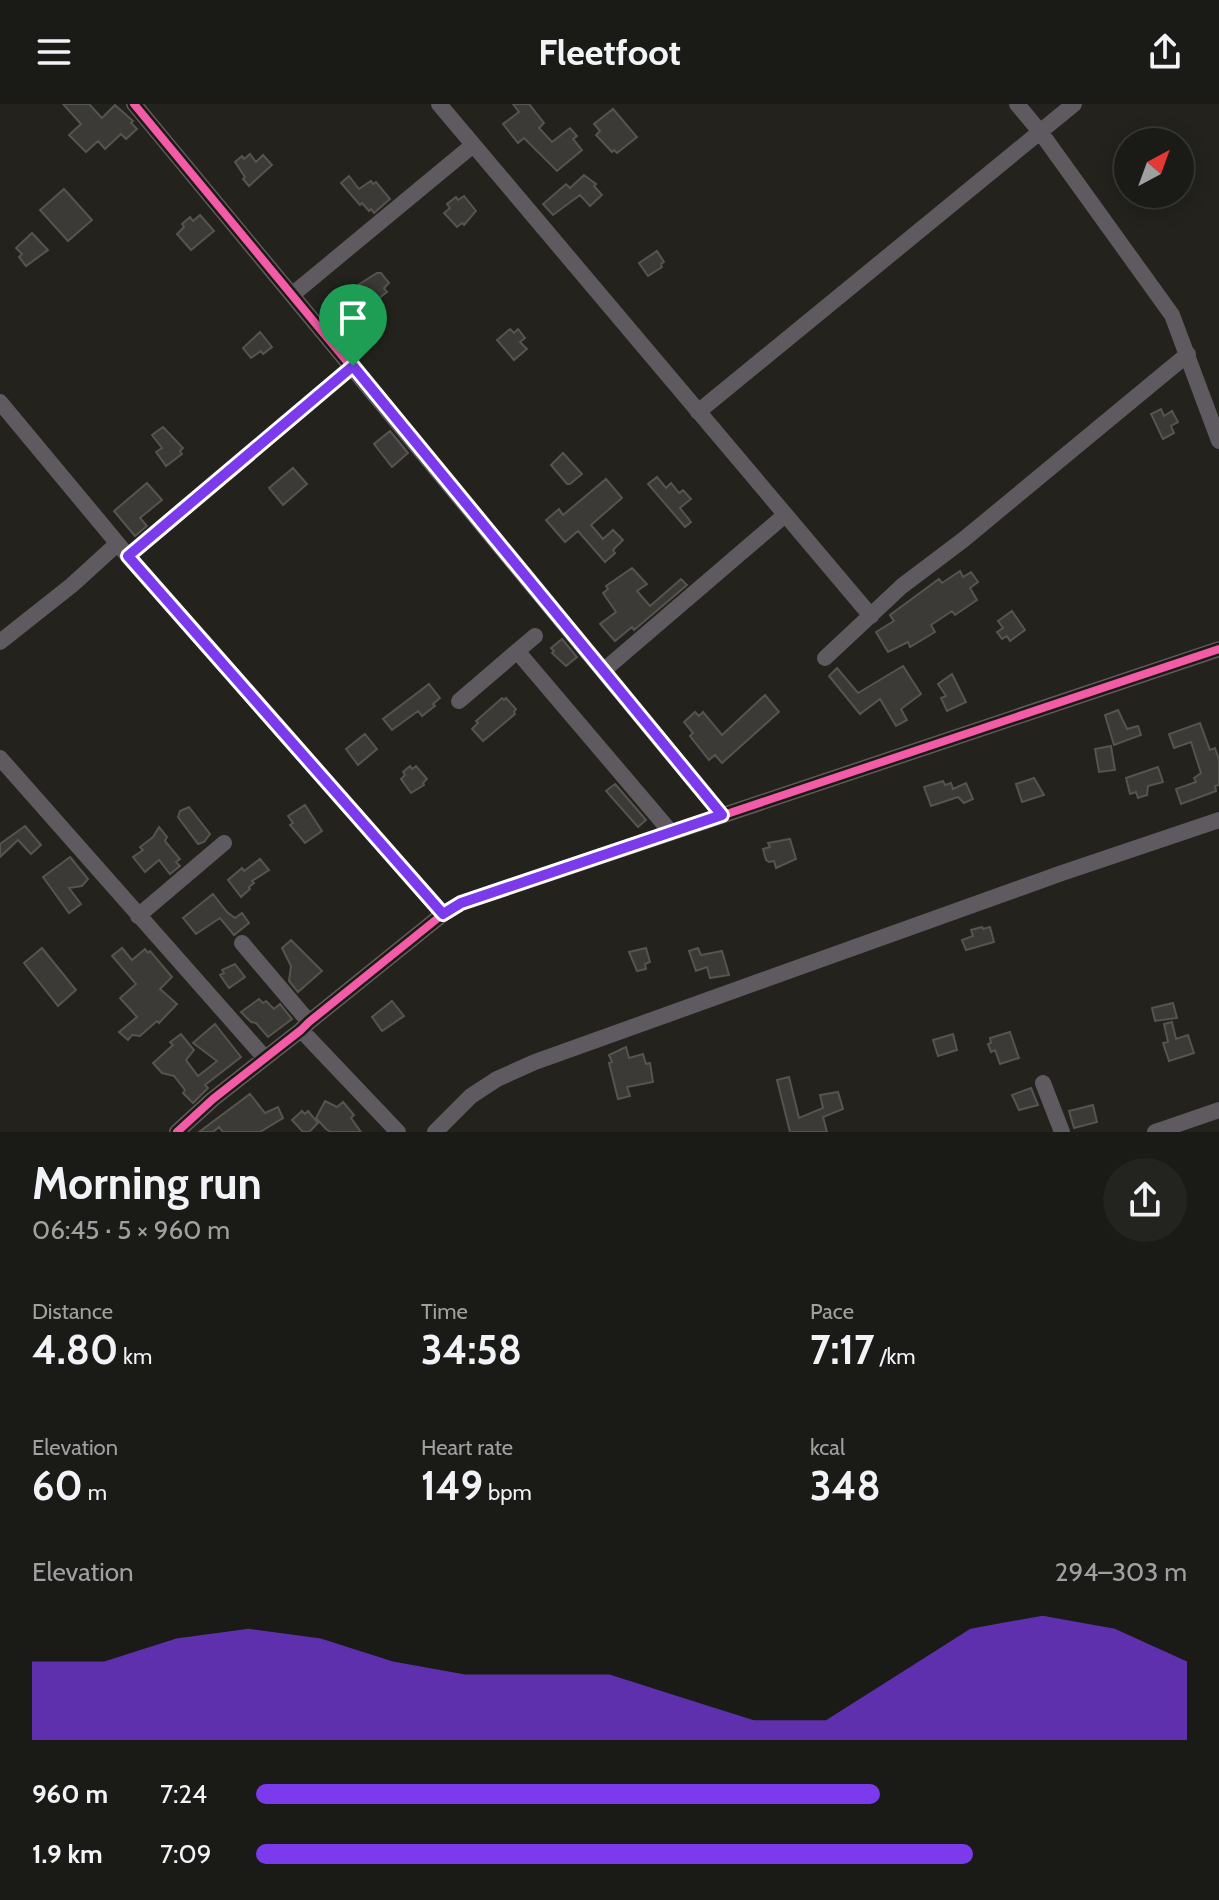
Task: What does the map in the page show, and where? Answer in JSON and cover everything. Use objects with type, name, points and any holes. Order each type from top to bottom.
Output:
[{"type":"street","points":[[134,104],[722,815]]},
{"type":"street","points":[[439,104],[871,616]]},
{"type":"street","points":[[1017,104],[1172,315],[1219,441]]},
{"type":"street","points":[[698,412],[1074,104]]},
{"type":"street","points":[[293,294],[473,145]]},
{"type":"street","points":[[825,658],[902,586],[963,540],[1188,354]]},
{"type":"street","points":[[0,642],[72,585],[123,550],[353,366]]},
{"type":"street","points":[[0,402],[123,550],[443,914]]},
{"type":"street","points":[[603,671],[785,515]]},
{"type":"street","points":[[459,701],[535,636]]},
{"type":"street","points":[[177,1132],[213,1099],[443,914],[461,903],[1219,649]]},
{"type":"street","points":[[517,651],[670,831]]},
{"type":"street","points":[[0,758],[265,1058]]},
{"type":"street","points":[[435,1132],[471,1096],[497,1079],[535,1062],[1062,873],[1219,820]]},
{"type":"street","points":[[138,916],[224,843]]},
{"type":"street","points":[[242,943],[305,1026],[398,1132]]},
{"type":"street","points":[[1043,1083],[1062,1132]]},
{"type":"street","points":[[1155,1132],[1219,1109]]},
{"type":"building","points":[[63,104],[89,104],[102,118],[115,105],[133,121],[131,123],[137,129],[126,139],[121,134],[105,149],[98,141],[86,152],[69,135],[81,124]]},
{"type":"building","points":[[513,104],[529,104],[544,123],[539,128],[552,142],[570,128],[577,136],[573,139],[582,150],[557,171],[524,138],[518,143],[503,124],[519,112]]},
{"type":"building","points":[[613,109],[637,137],[617,153],[612,152],[596,135],[600,131],[594,124]]},
{"type":"building","points":[[250,154],[256,162],[263,155],[272,165],[249,186],[235,162]]},
{"type":"building","points":[[584,175],[596,184],[594,186],[602,195],[590,206],[580,195],[553,215],[543,204],[566,184],[570,188]]},
{"type":"building","points":[[349,176],[359,189],[371,181],[373,184],[376,182],[390,199],[374,213],[371,209],[369,211],[341,183]]},
{"type":"building","points":[[64,189],[92,220],[68,241],[40,210]]},
{"type":"building","points":[[464,196],[476,211],[464,225],[462,223],[457,227],[444,213],[450,208],[447,204],[456,197],[458,200]]},
{"type":"building","points":[[200,215],[214,231],[191,250],[177,234],[190,217],[193,221]]},
{"type":"building","points":[[32,233],[48,250],[26,266],[16,248]]},
{"type":"building","points":[[657,251],[664,262],[662,267],[648,276],[639,263]]},
{"type":"building","points":[[381,273],[389,283],[384,288],[387,292],[374,302],[358,285]]},
{"type":"building","points":[[510,329],[514,333],[518,329],[525,338],[520,342],[527,349],[514,360],[497,340]]},
{"type":"building","points":[[260,332],[272,347],[251,358],[243,348]]},
{"type":"building","points":[[1161,409],[1164,416],[1172,411],[1178,422],[1171,426],[1174,433],[1163,439],[1151,414]]},
{"type":"building","points":[[163,427],[183,448],[180,451],[182,454],[166,466],[156,452],[162,448],[152,435]]},
{"type":"building","points":[[390,431],[408,453],[392,467],[374,444]]},
{"type":"building","points":[[563,453],[582,474],[570,484],[551,465]]},
{"type":"building","points":[[293,468],[307,484],[283,505],[269,488]]},
{"type":"building","points":[[657,477],[666,488],[671,483],[679,493],[683,490],[691,499],[680,508],[691,522],[685,527],[648,484]]},
{"type":"building","points":[[606,479],[622,498],[591,525],[603,539],[613,530],[623,540],[605,562],[578,531],[565,542],[546,520],[559,509],[563,515]]},
{"type":"building","points":[[147,483],[162,500],[140,518],[147,526],[135,536],[114,511]]},
{"type":"building","points":[[632,568],[647,584],[637,591],[650,606],[681,579],[687,585],[634,630],[632,627],[615,641],[600,624],[616,612],[603,593],[608,589],[606,586]]},
{"type":"building","points":[[960,571],[963,577],[971,572],[978,582],[970,588],[977,600],[955,615],[952,611],[931,625],[935,632],[910,647],[908,642],[888,652],[876,632],[894,621],[890,615],[939,579],[942,583]]},
{"type":"building","points":[[1012,611],[1025,630],[1010,641],[1007,636],[1002,639],[997,632],[1003,628],[998,621]]},
{"type":"building","points":[[562,639],[577,657],[566,666],[552,653],[551,648]]},
{"type":"building","points":[[903,666],[921,694],[901,709],[907,720],[896,726],[880,699],[860,714],[829,676],[837,668],[858,693]]},
{"type":"building","points":[[952,674],[966,702],[947,711],[941,698],[946,696],[938,684]]},
{"type":"building","points":[[429,684],[440,698],[433,704],[435,706],[422,716],[418,711],[392,730],[383,719]]},
{"type":"building","points":[[765,695],[779,712],[722,763],[715,755],[709,760],[690,736],[693,733],[684,722],[695,712],[699,716],[703,712],[722,735]]},
{"type":"building","points":[[502,698],[506,698],[516,709],[515,714],[483,741],[472,729],[478,723],[476,721]]},
{"type":"building","points":[[1118,710],[1127,729],[1138,726],[1141,735],[1114,745],[1105,715]]},
{"type":"building","points":[[1200,723],[1210,750],[1215,748],[1219,760],[1219,785],[1215,786],[1216,791],[1181,804],[1176,789],[1196,782],[1194,778],[1201,773],[1191,742],[1174,748],[1169,734]]},
{"type":"building","points":[[365,734],[377,749],[358,765],[346,749]]},
{"type":"building","points":[[1111,746],[1115,770],[1099,772],[1095,749]]},
{"type":"building","points":[[410,766],[412,769],[416,766],[427,779],[424,785],[411,793],[401,779]]},
{"type":"building","points":[[1158,767],[1163,782],[1148,786],[1147,795],[1138,798],[1136,792],[1130,794],[1126,778]]},
{"type":"building","points":[[1034,778],[1044,795],[1022,802],[1016,784]]},
{"type":"building","points":[[943,781],[945,785],[951,783],[953,789],[966,783],[973,799],[964,803],[958,797],[931,806],[924,787]]},
{"type":"building","points":[[615,784],[646,820],[638,827],[606,791]]},
{"type":"building","points":[[305,805],[322,831],[305,843],[290,825],[293,823],[288,816]]},
{"type":"building","points":[[189,807],[210,834],[198,844],[178,817],[180,811]]},
{"type":"building","points":[[25,826],[41,845],[31,854],[18,840],[0,857],[0,844]]},
{"type":"building","points":[[159,827],[167,837],[165,841],[180,859],[176,862],[180,866],[170,874],[159,860],[145,872],[133,857],[143,850],[140,847],[153,837]]},
{"type":"building","points":[[790,839],[796,859],[776,868],[774,861],[766,860],[763,849],[770,847],[768,843]]},
{"type":"building","points":[[70,857],[88,879],[82,886],[69,888],[81,904],[69,913],[43,877]]},
{"type":"building","points":[[260,859],[269,870],[252,881],[254,883],[250,889],[241,897],[228,880]]},
{"type":"building","points":[[213,894],[227,912],[235,918],[242,913],[249,923],[234,935],[220,918],[196,934],[183,918]]},
{"type":"building","points":[[990,927],[994,942],[966,950],[962,940],[973,936],[971,930]]},
{"type":"building","points":[[291,940],[322,971],[298,992],[289,981],[291,966],[282,948]]},
{"type":"building","points":[[42,948],[76,990],[58,1006],[24,963]]},
{"type":"building","points":[[122,948],[132,960],[145,949],[148,953],[150,951],[172,977],[160,989],[177,1004],[159,1023],[157,1021],[140,1036],[132,1035],[128,1040],[119,1032],[137,1017],[120,998],[136,984],[112,956]]},
{"type":"building","points":[[646,948],[650,962],[645,964],[646,969],[637,971],[629,952]]},
{"type":"building","points":[[698,948],[701,955],[722,951],[729,975],[710,978],[707,967],[696,971],[689,951]]},
{"type":"building","points":[[235,964],[245,977],[229,988],[220,975],[224,973],[222,970]]},
{"type":"building","points":[[259,999],[274,1009],[280,1004],[292,1019],[268,1037],[241,1012]]},
{"type":"building","points":[[392,1001],[404,1016],[382,1031],[372,1017]]},
{"type":"building","points":[[1173,1003],[1177,1018],[1155,1021],[1152,1008]]},
{"type":"building","points":[[1172,1022],[1176,1039],[1188,1035],[1194,1053],[1169,1061],[1163,1043],[1168,1042],[1164,1024]]},
{"type":"building","points":[[215,1024],[241,1057],[205,1085],[208,1088],[193,1103],[183,1093],[185,1090],[174,1076],[162,1073],[153,1063],[181,1034],[194,1050],[186,1060],[198,1076],[217,1061],[193,1043]]},
{"type":"building","points":[[1010,1032],[1019,1058],[1000,1064],[995,1050],[991,1052],[988,1044],[991,1043],[990,1038]]},
{"type":"building","points":[[953,1034],[957,1050],[938,1056],[933,1040]]},
{"type":"building","points":[[626,1047],[629,1058],[643,1054],[646,1064],[650,1063],[653,1082],[627,1087],[630,1096],[618,1099],[609,1055]]},
{"type":"building","points":[[789,1077],[799,1118],[823,1108],[820,1095],[838,1092],[843,1109],[823,1117],[827,1132],[790,1132],[777,1080]]},
{"type":"building","points":[[1031,1088],[1038,1105],[1019,1110],[1012,1095]]},
{"type":"building","points":[[250,1094],[265,1113],[278,1107],[283,1118],[260,1132],[223,1132],[219,1127],[213,1132],[199,1132]]},
{"type":"building","points":[[325,1101],[337,1107],[343,1102],[354,1115],[351,1118],[361,1132],[331,1132],[326,1129],[316,1118]]},
{"type":"building","points":[[1093,1105],[1097,1122],[1074,1128],[1069,1111]]},
{"type":"building","points":[[302,1111],[305,1114],[308,1111],[318,1123],[309,1132],[303,1132],[292,1120]]},
{"type":"cycle path","points":[[134,104],[722,815]]},
{"type":"cycle path","points":[[177,1132],[213,1099],[443,914],[461,903],[1219,649]]},
{"type":"route","points":[[353,366],[722,815],[461,903],[443,914],[128,556],[353,366]]}]
